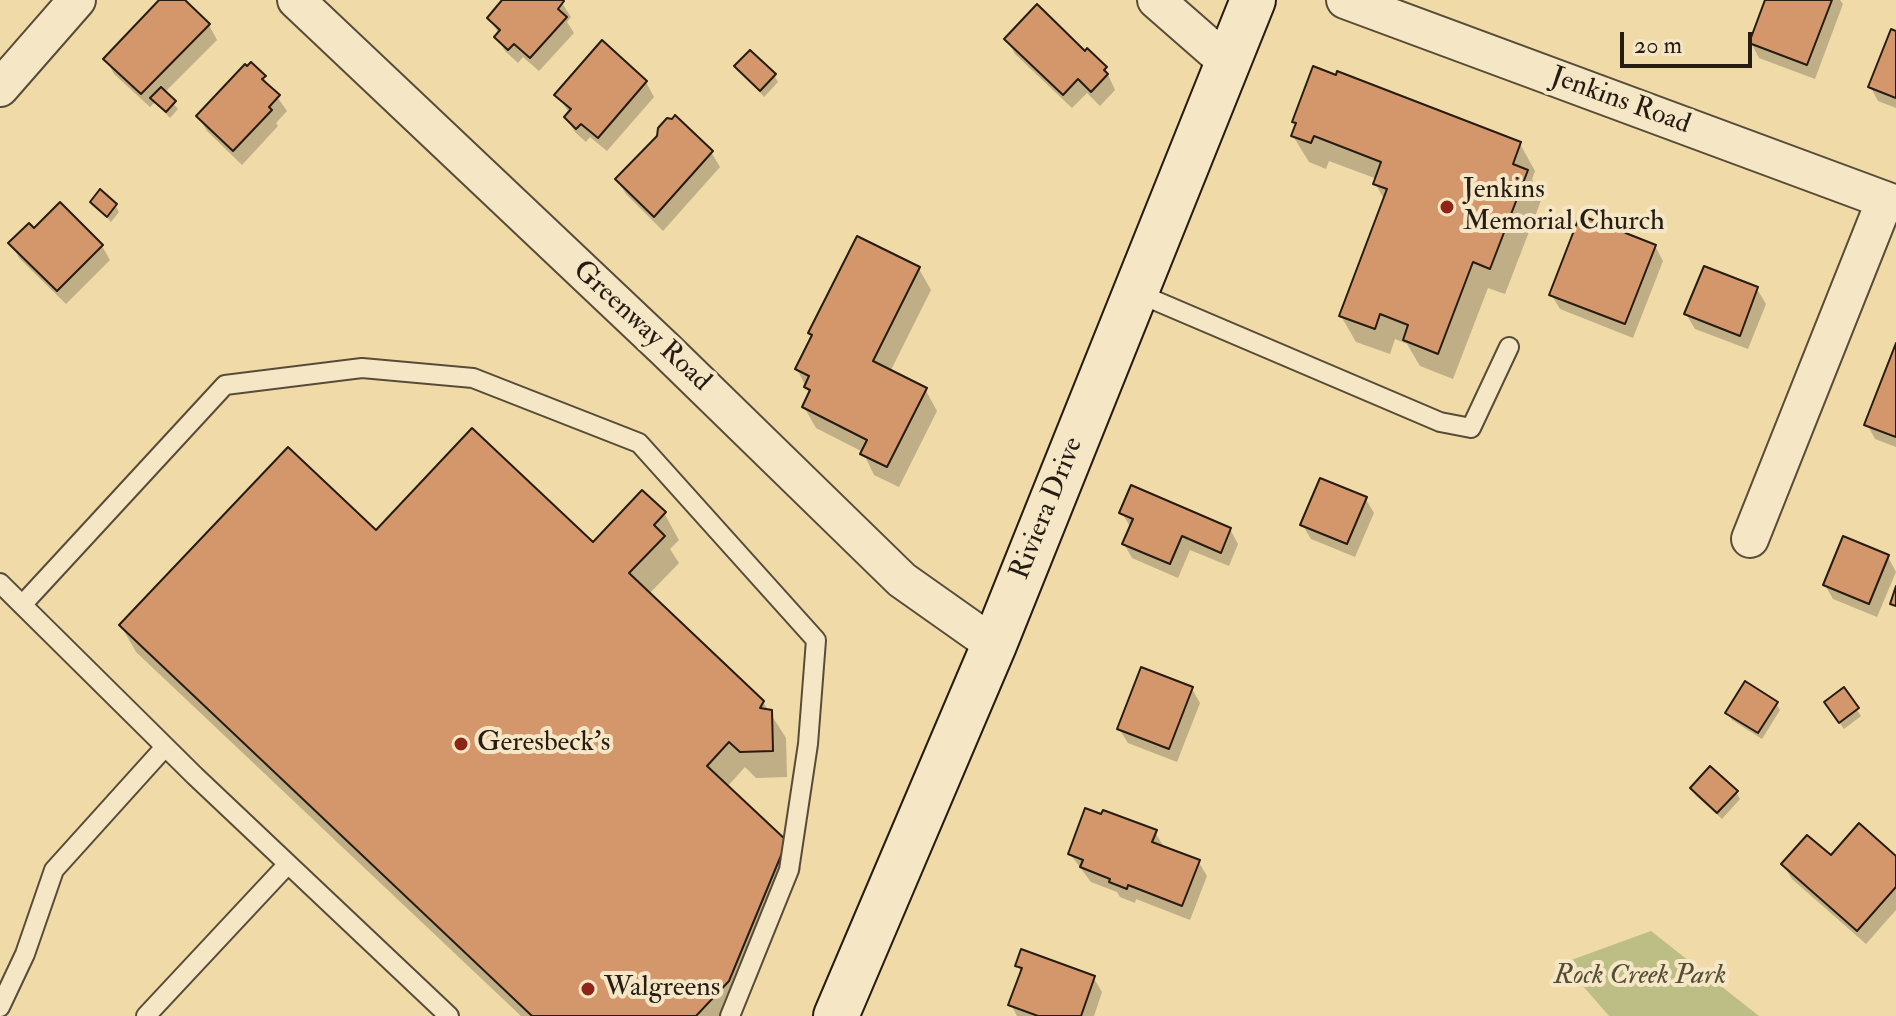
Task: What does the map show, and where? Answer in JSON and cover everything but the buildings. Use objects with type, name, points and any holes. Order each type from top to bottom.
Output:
[{"type":"street","points":[[0,88],[77,0]]},
{"type":"street","name":"Greenway Road","points":[[296,0],[666,350],[902,580],[994,645]]},
{"type":"street","points":[[1156,0],[1228,63]]},
{"type":"street","name":"Riviera Drive","points":[[836,1016],[994,645],[1253,0]]},
{"type":"street","name":"Jenkins Road","points":[[1345,0],[1890,202]]},
{"type":"street","points":[[1750,539],[1890,202]]},
{"type":"lane","points":[[1135,292],[1440,422],[1471,428],[1509,347]]},
{"type":"lane","points":[[22,605],[225,385],[362,368],[473,378],[639,443],[816,640],[808,744],[789,870],[730,1016]]},
{"type":"lane","points":[[0,583],[165,747],[449,1016]]},
{"type":"lane","points":[[0,1007],[25,954],[54,870],[165,747]]},
{"type":"lane","points":[[146,1016],[288,864]]},
{"type":"green space","name":"Rock Creek Park","points":[[1651,931],[1759,1016],[1609,1016],[1563,963]]},
{"type":"place","name":"Jenkins Memorial Church","points":[[1447,207]]},
{"type":"place","name":"Geresbeck's","points":[[461,744]]},
{"type":"place","name":"Walgreens","points":[[588,989]]}]
